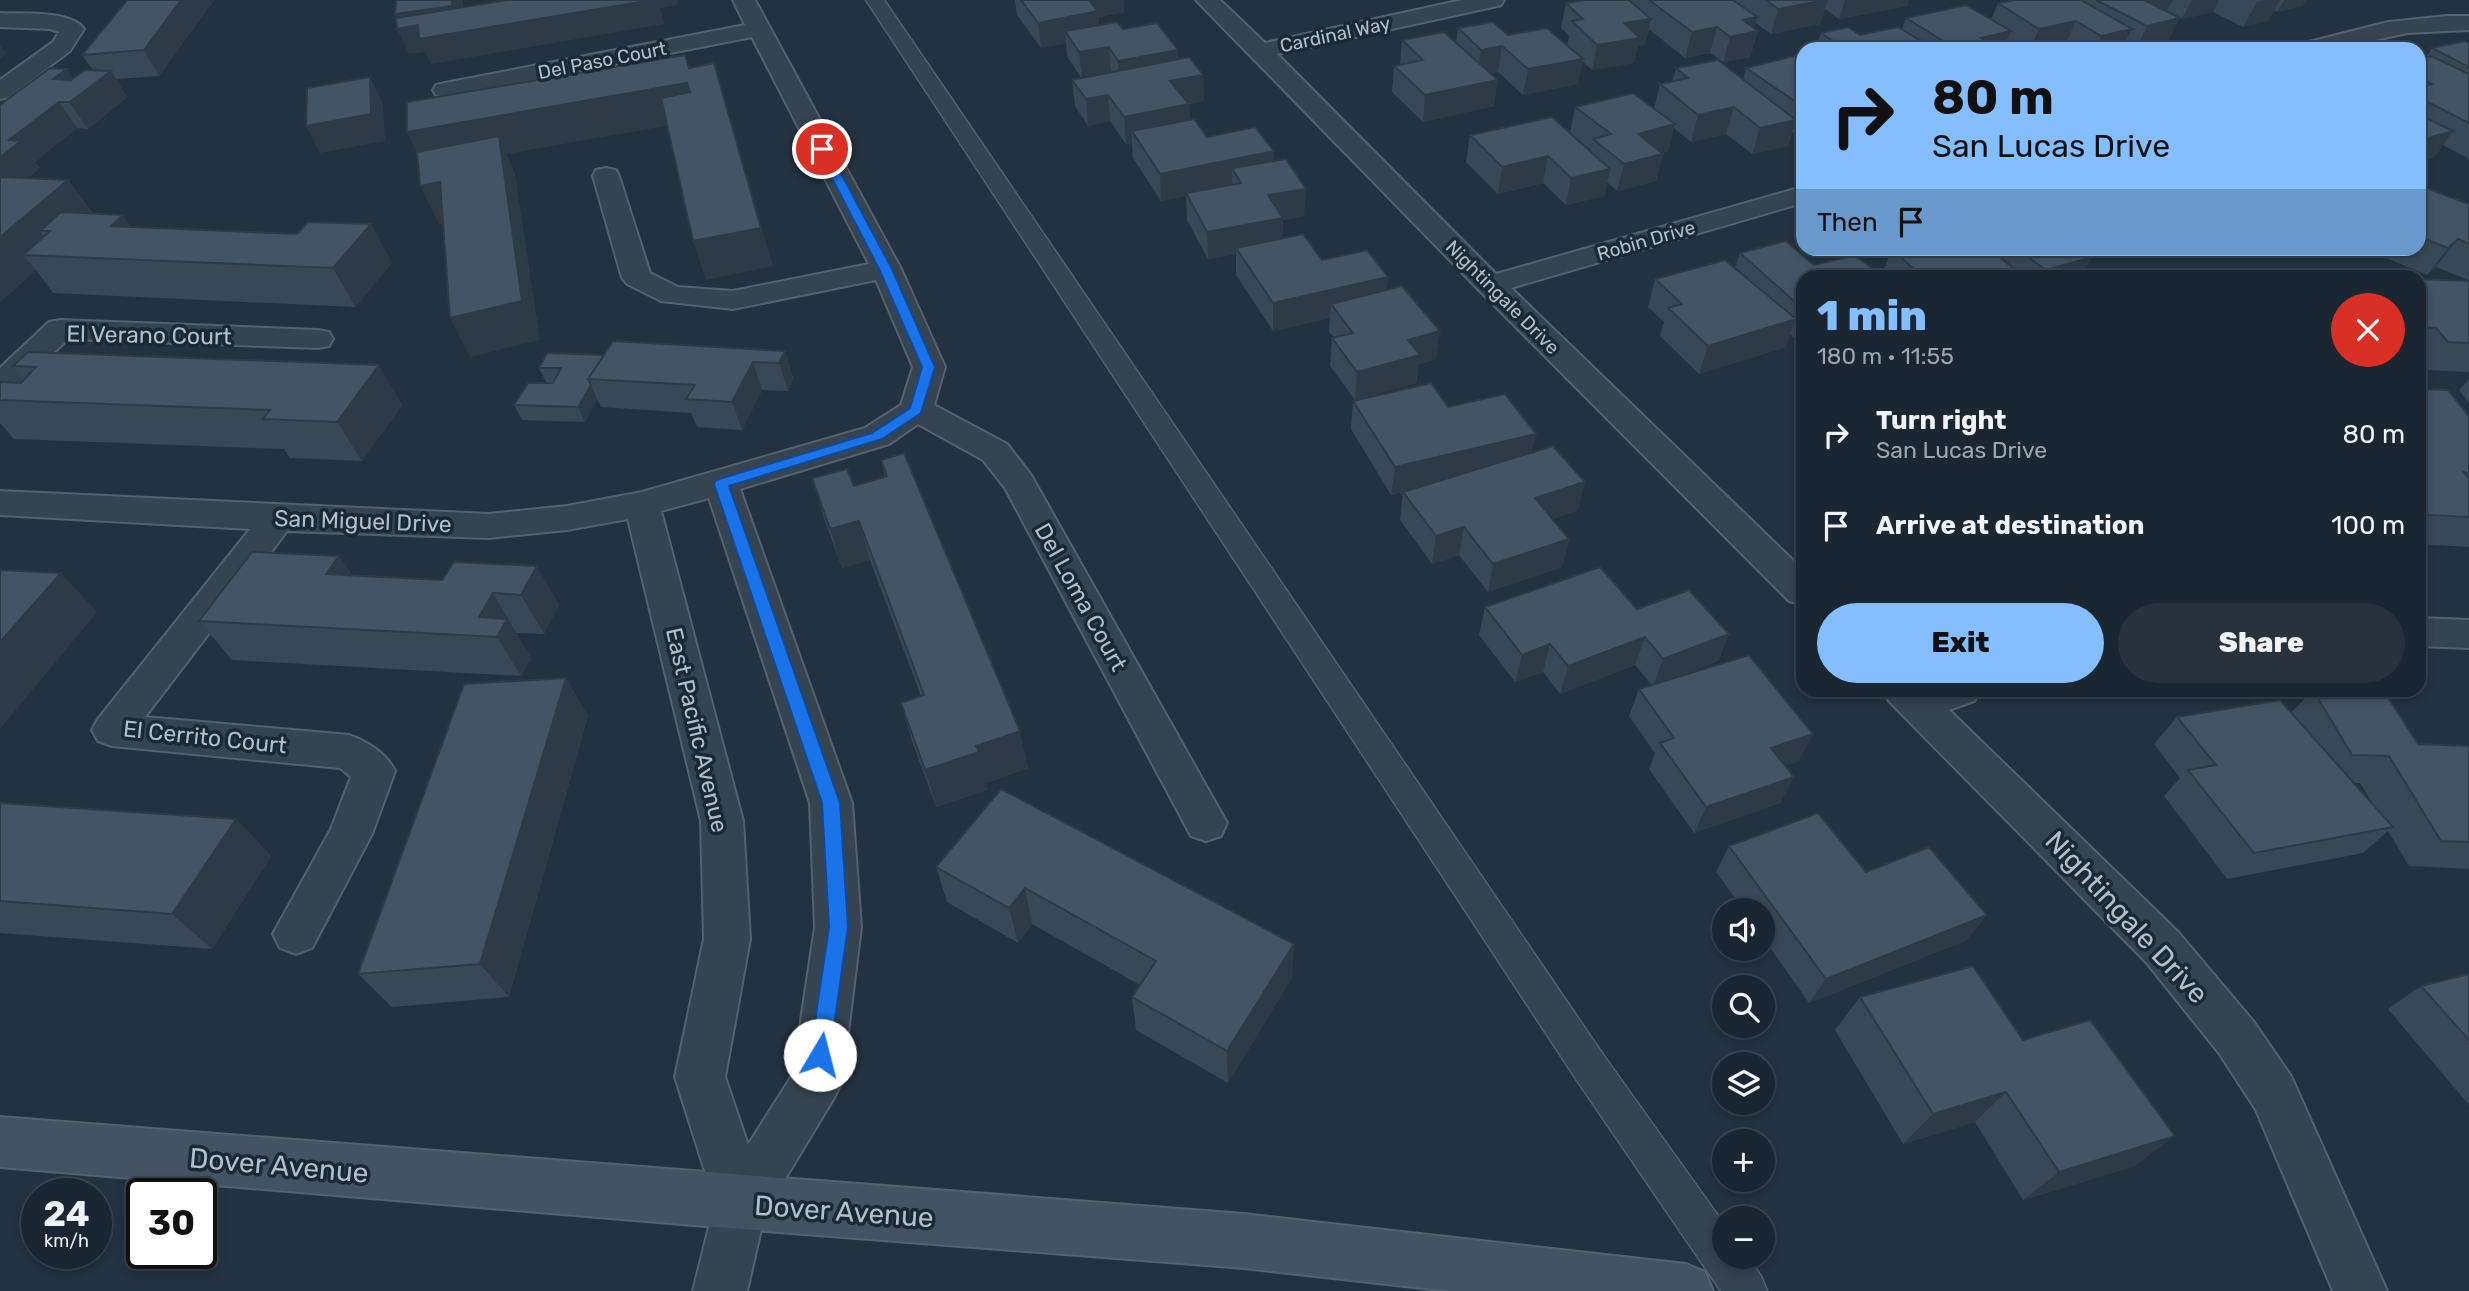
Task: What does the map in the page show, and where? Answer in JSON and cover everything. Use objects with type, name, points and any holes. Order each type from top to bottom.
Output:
[{"type":"main road","name":"Dover Avenue","points":[[0,1142],[1244,1241],[1686,1291]]},
{"type":"street","points":[[744,0],[886,269],[929,367],[916,410]]},
{"type":"street","name":"Nightingale Drive","points":[[1207,0],[1490,285],[1796,585]]},
{"type":"street","name":"Cardinal Way","points":[[1260,51],[1493,0]]},
{"type":"street","points":[[0,20],[53,22],[72,29],[62,46],[0,92]]},
{"type":"street","points":[[2336,42],[2400,25],[2469,23]]},
{"type":"street","name":"Del Paso Court","points":[[445,90],[759,29]]},
{"type":"street","points":[[606,176],[637,278],[672,295],[733,300],[886,269]]},
{"type":"street","name":"Robin Drive","points":[[1490,285],[1796,197]]},
{"type":"street","name":"El Verano Court","points":[[0,387],[60,329],[318,339]]},
{"type":"street","name":"San Miguel Drive","points":[[0,503],[489,526],[567,518],[642,504],[721,484],[877,436],[916,410]]},
{"type":"street","name":"Del Loma Court","points":[[916,410],[995,452],[1019,483],[1206,823]]},
{"type":"street","points":[[720,1291],[741,1203],[817,1081],[838,927],[831,803],[721,484]]},
{"type":"street","name":"East Pacific Avenue","points":[[642,504],[722,821],[727,939],[700,1077],[741,1203]]},
{"type":"street","name":"El Cerrito Court","points":[[278,518],[112,730],[349,752],[374,771],[350,834],[296,934]]},
{"type":"street","points":[[2426,632],[2469,634]]},
{"type":"street","name":"Nightingale Drive","points":[[1929,697],[2162,947],[2236,1037],[2274,1093],[2360,1291]]},
{"type":"lane","points":[[875,0],[1591,1069],[1746,1291]]},
{"type":"building","points":[[127,0],[181,0],[144,50],[82,55]]},
{"type":"building","points":[[396,0],[452,0],[452,6],[395,14]]},
{"type":"building","points":[[507,0],[652,0],[419,39],[418,25],[397,29],[396,18]]},
{"type":"building","points":[[1021,0],[1089,0],[1098,11],[1038,23]]},
{"type":"building","points":[[1629,0],[1651,19],[1624,23],[1640,38],[1597,45],[1572,21],[1583,19],[1566,3]]},
{"type":"building","points":[[1649,0],[1733,0],[1757,17],[1743,20],[1758,31],[1730,37],[1717,27],[1692,32]]},
{"type":"building","points":[[1766,0],[1825,0],[1778,9]]},
{"type":"building","points":[[2016,0],[2081,0],[2132,29],[2101,36],[2076,21],[2039,29],[1998,3]]},
{"type":"building","points":[[2096,0],[2144,0],[2180,18],[2147,26]]},
{"type":"building","points":[[1966,5],[2011,31],[1981,38],[1988,42],[1945,42],[1906,18]]},
{"type":"building","points":[[1117,22],[1123,29],[1157,23],[1178,50],[1118,61],[1109,47],[1079,52],[1065,31]]},
{"type":"building","points":[[1493,22],[1508,35],[1547,28],[1583,59],[1528,69],[1502,46],[1481,50],[1458,28]]},
{"type":"building","points":[[1848,27],[1860,35],[1898,27],[1923,42],[1834,42],[1821,33]]},
{"type":"building","points":[[1444,32],[1498,80],[1425,95],[1394,66],[1423,60],[1402,40]]},
{"type":"building","points":[[2465,41],[2469,43],[2469,67],[2432,48]]},
{"type":"building","points":[[685,55],[689,68],[714,63],[761,228],[693,241],[661,98],[690,92],[687,83],[407,132],[407,102]]},
{"type":"building","points":[[1796,56],[1796,102],[1746,68]]},
{"type":"building","points":[[2431,56],[2469,74],[2469,123],[2426,101],[2426,85],[2432,84],[2426,81],[2426,57]]},
{"type":"building","points":[[1189,57],[1203,75],[1170,81],[1189,104],[1124,117],[1108,95],[1086,99],[1072,80]]},
{"type":"building","points":[[1718,60],[1796,120],[1760,128],[1734,107],[1698,115],[1660,84],[1688,78],[1676,68]]},
{"type":"building","points":[[50,68],[67,69],[53,79],[71,80],[85,70],[111,71],[70,102],[59,102],[9,140],[21,141],[0,157],[0,105]]},
{"type":"building","points":[[370,77],[371,114],[306,126],[307,88]]},
{"type":"building","points":[[1633,93],[1675,124],[1638,134],[1663,154],[1624,164],[1593,139],[1611,134],[1575,107]]},
{"type":"building","points":[[1552,117],[1610,169],[1571,178],[1548,156],[1502,167],[1470,135]]},
{"type":"building","points":[[2426,118],[2453,131],[2426,139]]},
{"type":"building","points":[[1194,119],[1207,137],[1255,127],[1274,151],[1160,174],[1132,131]]},
{"type":"building","points":[[499,136],[522,301],[450,318],[440,182],[420,186],[417,152]]},
{"type":"building","points":[[1286,159],[1306,189],[1268,195],[1283,218],[1207,232],[1186,193],[1241,183],[1232,168]]},
{"type":"building","points":[[0,177],[68,180],[0,237]]},
{"type":"building","points":[[2426,188],[2469,204],[2469,244],[2458,239],[2448,248],[2426,239]]},
{"type":"building","points":[[61,212],[123,215],[111,226],[297,234],[308,222],[371,224],[333,268],[23,255],[50,231],[40,231]]},
{"type":"building","points":[[1303,234],[1322,260],[1367,250],[1388,277],[1273,303],[1236,248]]},
{"type":"building","points":[[1786,241],[1796,250],[1796,256],[1804,256],[1814,265],[1856,256],[1874,270],[1796,270],[1796,303],[1740,253]]},
{"type":"building","points":[[1899,256],[1999,256],[2015,270],[1915,270]]},
{"type":"building","points":[[2026,256],[2093,257],[2046,270]]},
{"type":"building","points":[[1725,260],[1796,319],[1708,346],[1668,308],[1682,304],[1655,279]]},
{"type":"building","points":[[2426,279],[2469,281],[2469,343],[2448,342],[2436,328],[2426,327]]},
{"type":"building","points":[[1402,286],[1440,331],[1408,340],[1420,355],[1357,372],[1332,338],[1353,333],[1331,304]]},
{"type":"building","points":[[613,341],[785,351],[779,363],[753,362],[732,402],[686,399],[695,385],[588,379]]},
{"type":"building","points":[[28,352],[379,365],[337,422],[263,419],[270,410],[0,400],[0,382],[21,383],[36,367],[13,366]]},
{"type":"building","points":[[547,353],[604,355],[588,379],[591,385],[578,407],[514,405],[528,383],[553,383],[561,368],[539,368]]},
{"type":"building","points":[[1431,383],[1448,407],[1505,394],[1536,434],[1395,467],[1353,401]]},
{"type":"building","points":[[2426,389],[2448,390],[2469,416],[2469,473],[2464,472],[2469,479],[2469,517],[2429,515],[2426,511]]},
{"type":"building","points":[[1553,446],[1585,482],[1535,498],[1569,539],[1493,564],[1464,527],[1436,536],[1403,492]]},
{"type":"building","points":[[904,453],[1020,731],[976,746],[979,752],[925,770],[901,703],[924,695],[859,521],[830,529],[812,478],[847,469],[854,486],[887,476],[881,460]]},
{"type":"building","points":[[252,552],[339,556],[326,574],[442,580],[454,562],[537,566],[521,595],[493,593],[479,617],[507,619],[497,637],[199,621]]},
{"type":"building","points":[[1600,567],[1637,609],[1689,590],[1729,634],[1663,659],[1645,637],[1568,666],[1550,644],[1522,655],[1485,607]]},
{"type":"building","points":[[0,570],[61,573],[0,642]]},
{"type":"building","points":[[1749,655],[1813,734],[1771,748],[1794,777],[1706,807],[1660,743],[1674,738],[1639,689]]},
{"type":"building","points":[[566,678],[480,964],[358,974],[464,684]]},
{"type":"building","points":[[2317,697],[2388,697],[2418,744],[2469,746],[2469,842],[2441,841],[2389,756],[2352,755]]},
{"type":"building","points":[[2280,700],[2393,827],[2254,853],[2188,770],[2216,765],[2177,717]]},
{"type":"building","points":[[1001,789],[1294,944],[1227,1051],[1132,997],[1156,961],[1025,888],[1009,908],[936,867]]},
{"type":"building","points":[[0,803],[236,819],[172,914],[0,901]]},
{"type":"building","points":[[1818,813],[1866,872],[1929,847],[1987,915],[1826,979],[1775,909],[1775,898],[1767,898],[1729,846]]},
{"type":"building","points":[[1973,966],[2023,1040],[2090,1020],[2175,1136],[2059,1172],[2006,1092],[1933,1114],[1860,997]]},
{"type":"building","points":[[2469,974],[2469,1040],[2421,986]]},
{"type":"route","points":[[820,1055],[838,927],[831,803],[721,484],[877,436],[916,410],[929,367],[886,269],[822,149]]}]
